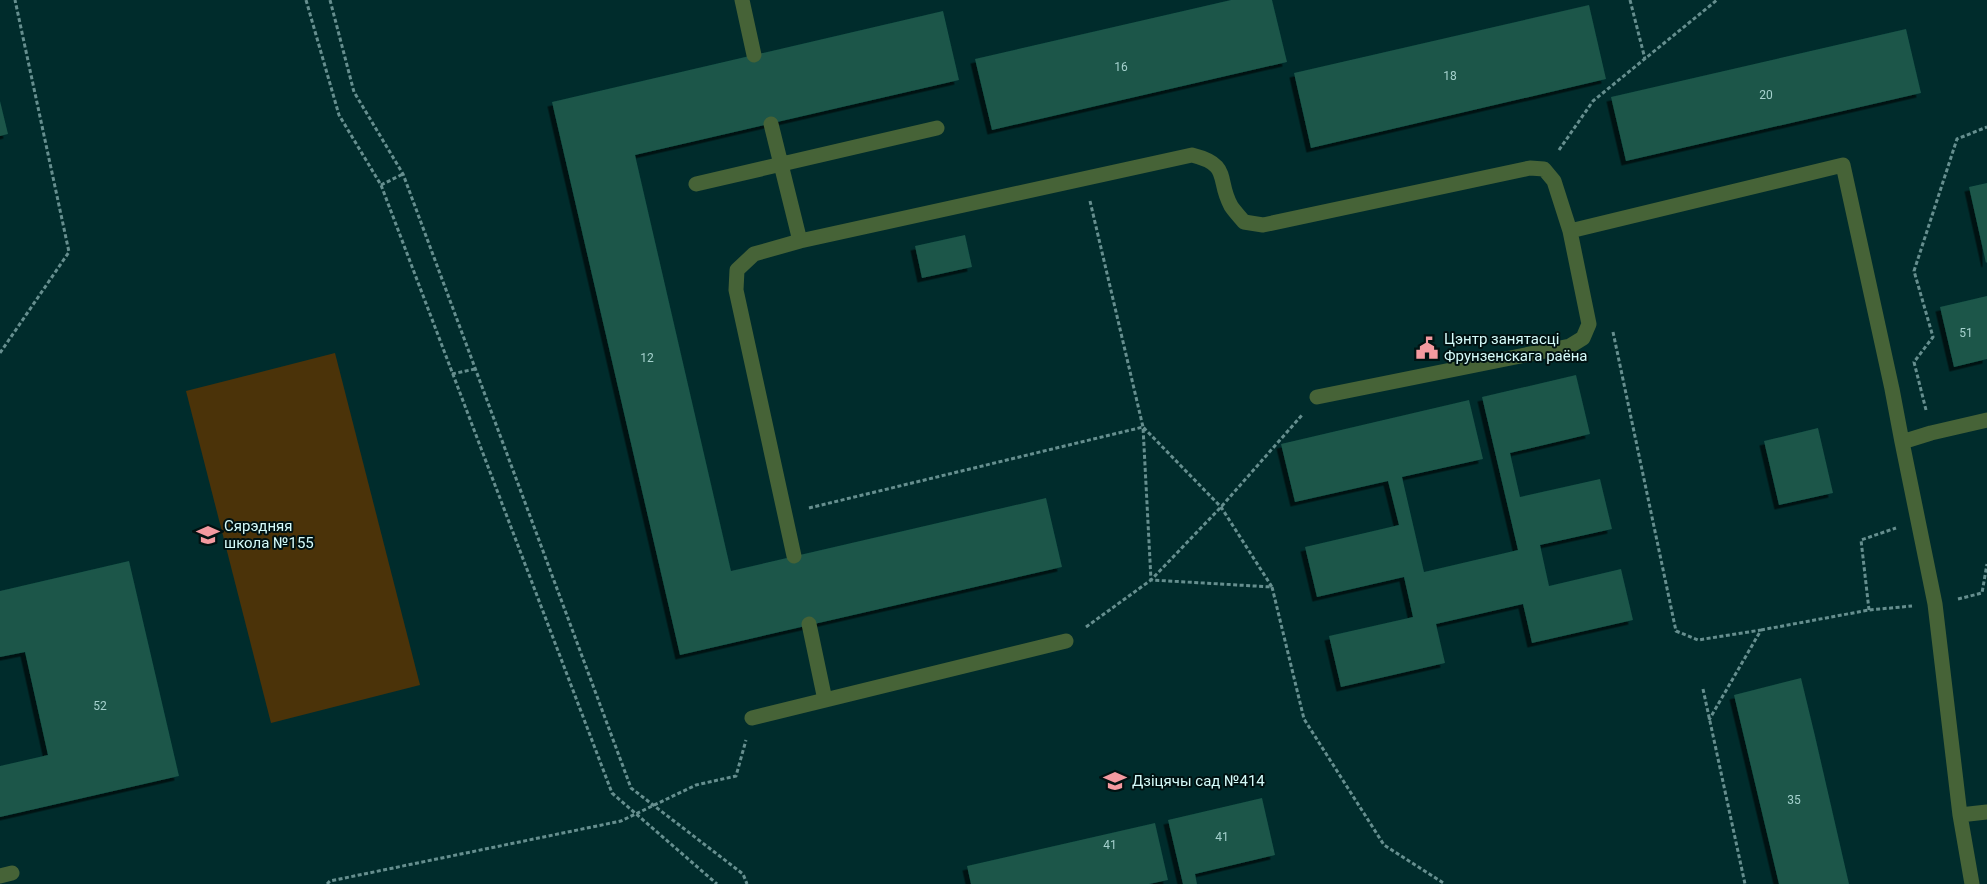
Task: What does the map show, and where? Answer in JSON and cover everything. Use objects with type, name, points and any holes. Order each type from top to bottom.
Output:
[{"type":"lane","points":[[742,0],[754,55]]},
{"type":"lane","points":[[771,124],[800,241]]},
{"type":"lane","points":[[696,184],[938,128]]},
{"type":"lane","points":[[794,556],[736,290],[738,270],[754,254],[800,241],[1192,154],[1209,159],[1220,172],[1231,206],[1244,222],[1263,225],[1530,168],[1544,170],[1554,181],[1570,231],[1589,324],[1583,338],[1570,346],[1317,397]]},
{"type":"lane","points":[[1570,231],[1843,165],[1890,380],[1935,604],[1960,815],[1972,884]]},
{"type":"lane","points":[[1902,442],[1987,420]]},
{"type":"lane","points":[[809,624],[825,700]]},
{"type":"lane","points":[[752,718],[1066,641]]},
{"type":"lane","points":[[1960,815],[1987,812]]},
{"type":"path","points":[[0,353],[69,252],[15,0]]},
{"type":"path","points":[[306,0],[339,115],[381,185],[612,793],[717,884]]},
{"type":"path","points":[[330,0],[354,92],[403,174],[631,788],[743,874],[747,884]]},
{"type":"path","points":[[1630,0],[1645,59]]},
{"type":"path","points":[[1544,170],[1593,101],[1717,0]]},
{"type":"path","points":[[1931,433],[1914,362],[1933,337],[1914,271],[1957,139],[1987,126]]},
{"type":"path","points":[[381,185],[403,174]]},
{"type":"path","points":[[1084,178],[1143,427],[1151,580]]},
{"type":"path","points":[[1611,323],[1676,631],[1698,640],[1870,610],[1935,604],[1982,593],[1987,564]]},
{"type":"path","points":[[452,374],[475,368]]},
{"type":"path","points":[[1066,641],[1151,580],[1221,506],[1317,397]]},
{"type":"path","points":[[1143,427],[1221,506],[1272,587],[1304,720],[1384,845],[1445,884]]},
{"type":"path","points":[[784,514],[1143,427]]},
{"type":"path","points":[[1870,610],[1861,540],[1918,520]]},
{"type":"path","points":[[1151,580],[1272,587]]},
{"type":"path","points":[[1709,720],[1761,630]]},
{"type":"path","points":[[1702,689],[1745,884]]},
{"type":"path","points":[[327,884],[621,821],[696,785],[736,776],[752,718]]},
{"type":"shaded area","points":[[335,353],[420,685],[271,723],[186,391]]},
{"type":"building","points":[[1231,0],[1272,0],[1287,62],[992,130],[975,59]]},
{"type":"building","points":[[1589,5],[1606,79],[1311,148],[1294,73]]},
{"type":"building","points":[[943,11],[959,80],[635,155],[731,571],[1046,498],[1062,567],[680,655],[552,102]]},
{"type":"building","points":[[1906,29],[1921,93],[1626,161],[1611,97]]},
{"type":"building","points":[[0,101],[8,134],[0,136]]},
{"type":"building","points":[[1987,183],[1987,262],[1986,263],[1969,187]]},
{"type":"building","points":[[965,235],[972,267],[922,278],[915,246]]},
{"type":"building","points":[[1987,296],[1987,359],[1954,367],[1940,307]]},
{"type":"building","points":[[1576,375],[1590,434],[1510,453],[1520,497],[1600,479],[1612,529],[1540,545],[1549,586],[1621,569],[1633,620],[1532,643],[1523,604],[1436,624],[1445,663],[1341,687],[1329,636],[1413,617],[1404,577],[1317,597],[1305,547],[1399,525],[1388,481],[1295,502],[1281,444],[1469,400],[1483,459],[1402,477],[1424,572],[1518,550],[1482,397]]},
{"type":"building","points":[[1818,428],[1833,493],[1779,505],[1764,441]]},
{"type":"building","points":[[129,561],[179,776],[0,817],[0,766],[48,755],[25,652],[0,657],[0,591]]},
{"type":"building","points":[[1801,678],[1849,884],[1779,884],[1734,695]]},
{"type":"building","points":[[1262,798],[1275,855],[1195,874],[1197,884],[1183,884],[1168,820]]},
{"type":"building","points":[[1155,823],[1168,880],[1149,884],[971,884],[967,866]]},
{"type":"place","name":"Цэнтр занятасці Фрунзенскага раёна","points":[[1427,348]]},
{"type":"place","name":"Сярэдняя школа №155","points":[[208,535]]},
{"type":"place","name":"Дзіцячы сад №414","points":[[1115,781]]}]
